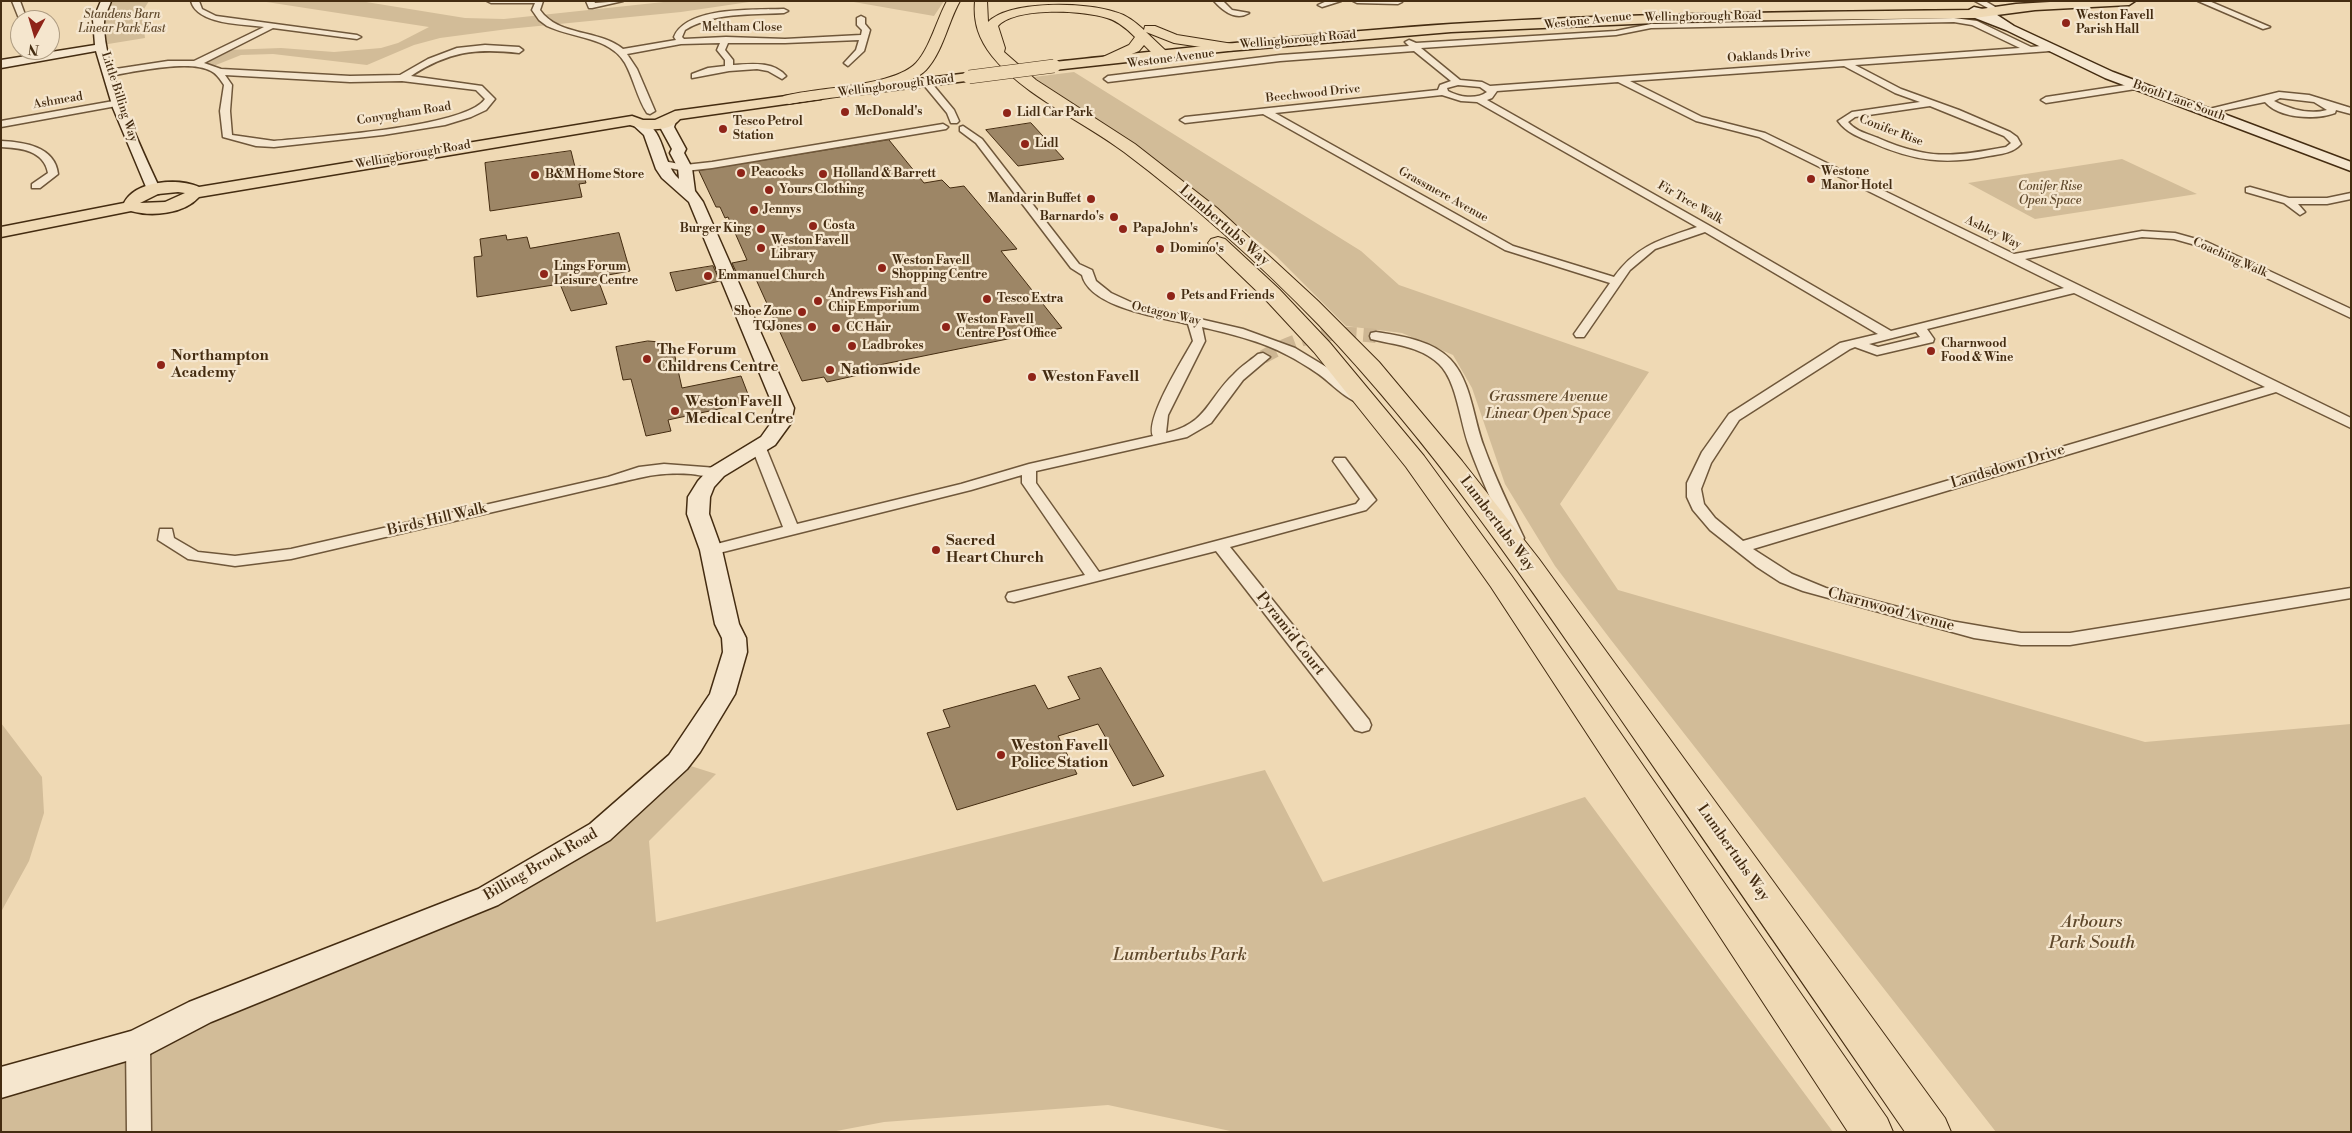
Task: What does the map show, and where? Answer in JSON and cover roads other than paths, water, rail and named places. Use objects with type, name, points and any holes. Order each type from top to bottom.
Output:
[{"type":"highway","points":[[789,99],[812,93],[892,81],[910,75],[921,66],[954,1]]},
{"type":"highway","name":"Lumbertubs Way","points":[[964,1],[966,30],[988,66],[1156,189],[1184,213]]},
{"type":"highway","name":"Lumbertubs Way","points":[[981,1],[980,20],[989,41],[999,55],[1031,83],[1100,128],[1167,177],[1258,253],[1371,367],[1453,466],[1529,565],[1930,1132]]},
{"type":"highway","points":[[1004,1],[1024,4],[1072,4],[1115,9],[1130,14],[1146,34],[1166,53]]},
{"type":"highway","points":[[999,55],[991,26],[992,22],[1005,14],[1016,12],[1068,9],[1099,11],[1120,18],[1146,34],[1228,47]]},
{"type":"highway","points":[[1108,60],[1134,48],[1146,34]]},
{"type":"highway","points":[[921,66],[921,77],[926,82]]},
{"type":"highway","name":"Lumbertubs Way","points":[[1204,232],[1239,262],[1305,328],[1426,474],[1490,564],[1872,1132]]},
{"type":"main road","name":"Wellingborough Road","points":[[672,118],[789,99],[1054,66],[1166,53],[1397,32],[1621,19],[1926,13],[1976,8],[1990,11],[2129,1]]},
{"type":"main road","points":[[663,110],[672,118],[654,124],[636,122],[637,115],[650,111],[663,110]]},
{"type":"main road","name":"Wellingborough Road","points":[[194,193],[412,155],[636,122]]},
{"type":"main road","points":[[1,232],[132,206],[149,209],[167,207],[187,200],[194,193],[193,190],[182,187],[154,191],[136,198],[132,202],[132,206]]},
{"type":"main road","points":[[1,237],[53,223]]},
{"type":"street","name":"Little Billing Way","points":[[106,1],[98,21],[108,73],[142,167],[154,191]]},
{"type":"street","points":[[195,1],[196,7],[202,13],[214,18],[357,37]]},
{"type":"street","points":[[491,1],[533,1]]},
{"type":"street","points":[[539,1],[536,10],[547,23],[607,43],[621,52],[632,66],[650,111]]},
{"type":"street","points":[[590,1],[592,6],[619,1]]},
{"type":"street","points":[[1218,1],[1228,13],[1245,13]]},
{"type":"street","points":[[1322,6],[1337,1]]},
{"type":"street","points":[[1358,1],[1398,2]]},
{"type":"street","points":[[2202,1],[2253,22],[2266,24]]},
{"type":"street","name":"Booth Lane South","points":[[1976,8],[2010,28],[2098,71],[2351,167]]},
{"type":"street","points":[[681,42],[678,37],[681,29],[702,19],[726,15],[784,11]]},
{"type":"street","name":"Booth Lane South","points":[[1990,11],[2010,28]]},
{"type":"street","points":[[848,63],[860,51],[866,30],[861,25],[861,18]]},
{"type":"street","name":"Westone Avenue","points":[[1108,79],[1280,58],[1616,33],[1651,26],[1954,20],[1974,23],[2029,49]]},
{"type":"street","points":[[196,64],[270,26]]},
{"type":"street","points":[[1397,32],[1457,82]]},
{"type":"street","name":"Meltham Close","points":[[621,52],[681,42],[726,40],[785,41],[864,37]]},
{"type":"street","points":[[726,40],[721,50],[729,60],[729,68]]},
{"type":"street","points":[[60,52],[102,47]]},
{"type":"street","points":[[402,78],[434,58],[448,52],[480,48],[519,50]]},
{"type":"street","name":"Oaklands Drive","points":[[1491,89],[2050,48]]},
{"type":"street","points":[[1,64],[15,60]]},
{"type":"street","name":"Conifer Rise","points":[[1845,63],[1898,91],[1931,103],[2007,134],[2014,139],[2016,144],[2009,149],[1945,159],[1922,157],[1905,153],[1849,129],[1843,121],[1852,114],[1931,103]]},
{"type":"street","name":"Conyngham Road","points":[[108,73],[168,64],[196,64],[211,67],[219,72],[228,85],[225,102],[228,137],[256,143],[274,144],[437,123],[464,116],[483,108],[490,99],[479,88],[402,78],[350,79],[219,72]]},
{"type":"street","points":[[692,74],[729,68],[762,67],[778,72],[782,76]]},
{"type":"street","name":"Ashley Way","points":[[1618,79],[1699,118],[1762,135],[2351,424]]},
{"type":"street","points":[[926,82],[951,112],[954,121],[946,122],[943,127]]},
{"type":"street","points":[[1457,82],[1474,83],[1491,89],[1491,94],[1478,99],[1460,98],[1443,92],[1443,87],[1457,82]]},
{"type":"street","points":[[2046,100],[2139,86]]},
{"type":"street","name":"Beechwood Drive","points":[[1185,120],[1443,92]]},
{"type":"street","points":[[2206,111],[2279,95],[2296,96],[2351,111]]},
{"type":"street","points":[[2269,98],[2274,105],[2300,112],[2328,113],[2333,109],[2329,105]]},
{"type":"street","name":"Fir Tree Walk","points":[[1478,99],[1706,228],[1887,334]]},
{"type":"street","points":[[2329,105],[2351,101]]},
{"type":"street","name":"Ashmead","points":[[1,124],[119,103]]},
{"type":"street","name":"Grassmere Avenue","points":[[1266,112],[1509,248],[1572,269],[1617,281]]},
{"type":"street","name":"Billing Brook Road","points":[[672,118],[667,127],[679,149],[677,153],[685,168],[688,191]]},
{"type":"street","name":"Octagon Way","points":[[954,121],[970,124],[969,127],[963,130]]},
{"type":"street","name":"Billing Brook Road","points":[[1,1083],[16,1077],[138,1044],[200,1012],[488,897],[600,832],[678,762],[691,745],[722,694],[734,652],[734,638],[727,624],[711,550],[698,514],[699,497],[705,485],[717,472],[759,448],[775,434],[783,417],[784,408],[696,202],[688,191],[667,174],[648,130],[636,122]]},
{"type":"street","points":[[663,164],[685,168],[943,127],[948,130],[963,130]]},
{"type":"street","name":"Octagon Way","points":[[963,130],[980,141],[1075,266],[1088,274],[1090,282],[1108,296],[1131,307],[1239,332],[1290,351],[1322,371],[1344,390],[1369,403]]},
{"type":"street","points":[[1,144],[30,146],[39,151],[53,168],[53,174],[36,186]]},
{"type":"street","points":[[2250,190],[2288,200],[2327,201],[2351,196]]},
{"type":"street","points":[[2288,200],[2300,212]]},
{"type":"street","points":[[1580,334],[1626,268],[1651,247],[1706,228]]},
{"type":"street","name":"Coaching Walk","points":[[2014,258],[2142,234],[2175,236],[2203,244],[2351,314]]},
{"type":"street","name":"Charnwood Avenue","points":[[2074,289],[1887,334],[1845,346],[1734,417],[1717,440],[1693,484],[1693,490],[1700,510],[1741,547],[1775,572],[1805,586],[1971,632],[2029,641],[2070,639],[2351,594]]},
{"type":"street","points":[[1162,438],[1158,431],[1161,414],[1199,341],[1196,327],[1192,320]]},
{"type":"street","points":[[1854,343],[1877,352],[1928,339],[1920,327]]},
{"type":"street","points":[[1199,341],[1221,334],[1239,332]]},
{"type":"street","points":[[1376,336],[1401,340],[1422,348],[1440,358],[1452,370],[1471,434],[1486,472],[1529,565]]},
{"type":"street","points":[[711,550],[966,487],[1029,468],[1182,434],[1206,420],[1238,377],[1263,357]]},
{"type":"street","name":"Landsdown Drive","points":[[1741,547],[2276,388]]},
{"type":"street","points":[[759,448],[792,530]]},
{"type":"street","points":[[1014,597],[1095,578],[1360,507],[1368,500],[1340,461]]},
{"type":"street","name":"Birds Hill Walk","points":[[166,532],[166,540],[194,556],[235,561],[291,554],[606,482],[635,472],[666,468],[717,472]]},
{"type":"street","points":[[1029,468],[1029,483],[1095,578]]},
{"type":"street","name":"Pyramid Court","points":[[1219,544],[1362,725]]},
{"type":"street","points":[[138,1044],[139,1132]]},
{"type":"tunnel","points":[[1263,357],[1305,338],[1330,334],[1376,336]]},
{"type":"place","name":"Weston Favell Parish Hall","points":[[2066,23]]},
{"type":"place","name":"McDonald's","points":[[845,112]]},
{"type":"place","name":"Lidl Car Park","points":[[1007,113]]},
{"type":"place","name":"Tesco Petrol Station","points":[[723,129]]},
{"type":"place","name":"Lidl","points":[[1025,144]]},
{"type":"place","name":"Peacocks","points":[[741,173]]},
{"type":"place","name":"Holland & Barrett","points":[[823,174]]},
{"type":"place","name":"B&M Home Store","points":[[535,175]]},
{"type":"place","name":"Westone Manor Hotel","points":[[1811,179]]},
{"type":"place","name":"Yours Clothing","points":[[769,190]]},
{"type":"place","name":"Mandarin Buffet","points":[[1091,199]]},
{"type":"place","name":"Jennys","points":[[754,210]]},
{"type":"place","name":"Barnardo's","points":[[1114,217]]},
{"type":"place","name":"Costa","points":[[813,226]]},
{"type":"place","name":"Burger King","points":[[761,229]]},
{"type":"place","name":"Papa John's","points":[[1123,229]]},
{"type":"place","name":"Weston Favell Library","points":[[761,248]]},
{"type":"place","name":"Domino's","points":[[1160,249]]},
{"type":"place","name":"Weston Favell Shopping Centre","points":[[882,268]]},
{"type":"place","name":"Lings Forum Leisure Centre","points":[[544,274]]},
{"type":"place","name":"Emmanuel Church","points":[[708,276]]},
{"type":"place","name":"Pets and Friends","points":[[1171,296]]},
{"type":"place","name":"Tesco Extra","points":[[987,299]]},
{"type":"place","name":"Andrews Fish and Chip Emporium","points":[[818,301]]},
{"type":"place","name":"Shoe Zone","points":[[802,312]]},
{"type":"place","name":"TGJones","points":[[812,327]]},
{"type":"place","name":"Weston Favell Centre Post Office","points":[[946,327]]},
{"type":"place","name":"CC Hair","points":[[836,328]]},
{"type":"place","name":"Ladbrokes","points":[[852,346]]},
{"type":"place","name":"Charnwood Food & Wine","points":[[1931,351]]},
{"type":"place","name":"The Forum Childrens Centre","points":[[647,359]]},
{"type":"place","name":"Northampton Academy","points":[[161,365]]},
{"type":"place","name":"Nationwide","points":[[830,370]]},
{"type":"place","name":"Weston Favell","points":[[1032,377]]},
{"type":"place","name":"Weston Favell Medical Centre","points":[[675,411]]},
{"type":"place","name":"Sacred Heart Church","points":[[936,550]]},
{"type":"place","name":"Weston Favell Police Station","points":[[1001,755]]},
{"type":"park label","name":"Standens Barn Linear Park East","points":[[122,22]]},
{"type":"park label","name":"Conifer Rise Open Space","points":[[2050,194]]},
{"type":"park label","name":"Grassmere Avenue Linear Open Space","points":[[1548,406]]},
{"type":"park label","name":"Arbours Park South","points":[[2092,933]]},
{"type":"park label","name":"Lumbertubs Park","points":[[1180,956]]}]
